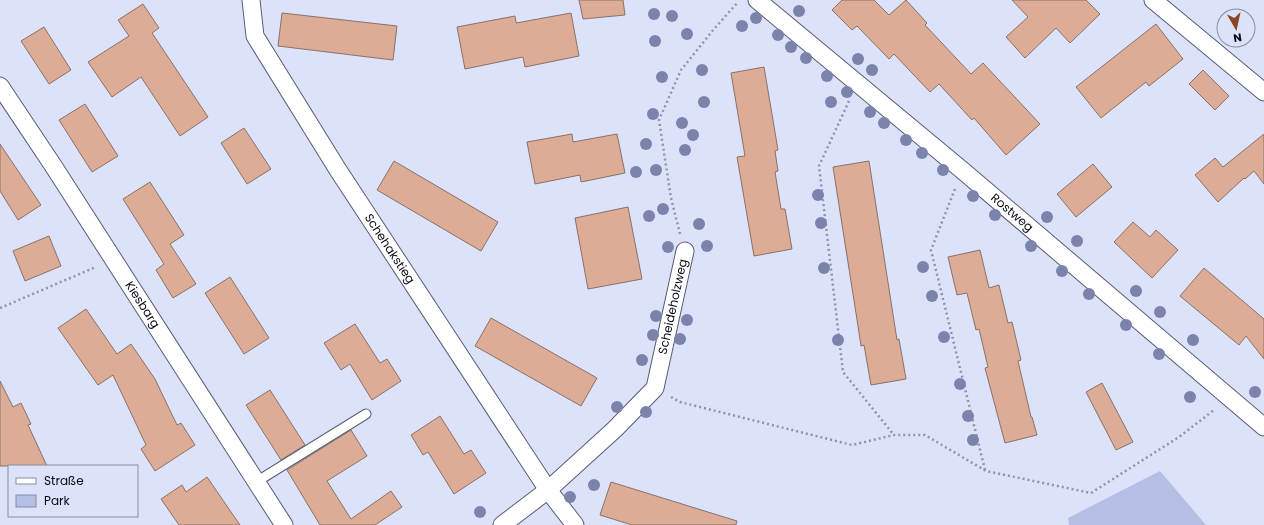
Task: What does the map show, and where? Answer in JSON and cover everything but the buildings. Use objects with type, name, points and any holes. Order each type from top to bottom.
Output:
[{"type":"street","name":"Schehakstieg","points":[[251,0],[255,36],[338,170],[548,490],[575,525]]},
{"type":"street","name":"Rostweg","points":[[757,0],[962,170],[1231,397],[1264,427]]},
{"type":"street","points":[[1153,0],[1264,92]]},
{"type":"street","name":"Kiesbarg","points":[[0,86],[284,525]]},
{"type":"street","name":"Scheideholzweg","points":[[655,388],[685,251]]},
{"type":"street","points":[[502,525],[548,490],[615,429],[655,388]]},
{"type":"lane","points":[[256,482],[366,414]]},
{"type":"path","name":"Scheideholzweg","points":[[685,251],[671,198],[659,120],[681,70],[740,0]]},
{"type":"path","points":[[857,82],[819,166],[844,372],[894,435]]},
{"type":"path","points":[[962,170],[931,250],[986,471]]},
{"type":"path","points":[[0,308],[113,259]]},
{"type":"path","points":[[655,388],[680,402],[852,446],[894,435],[925,435],[986,471],[1091,493],[1180,437],[1231,397]]},
{"type":"green space","points":[[1160,471],[1206,525],[1069,525],[1068,518]]}]
